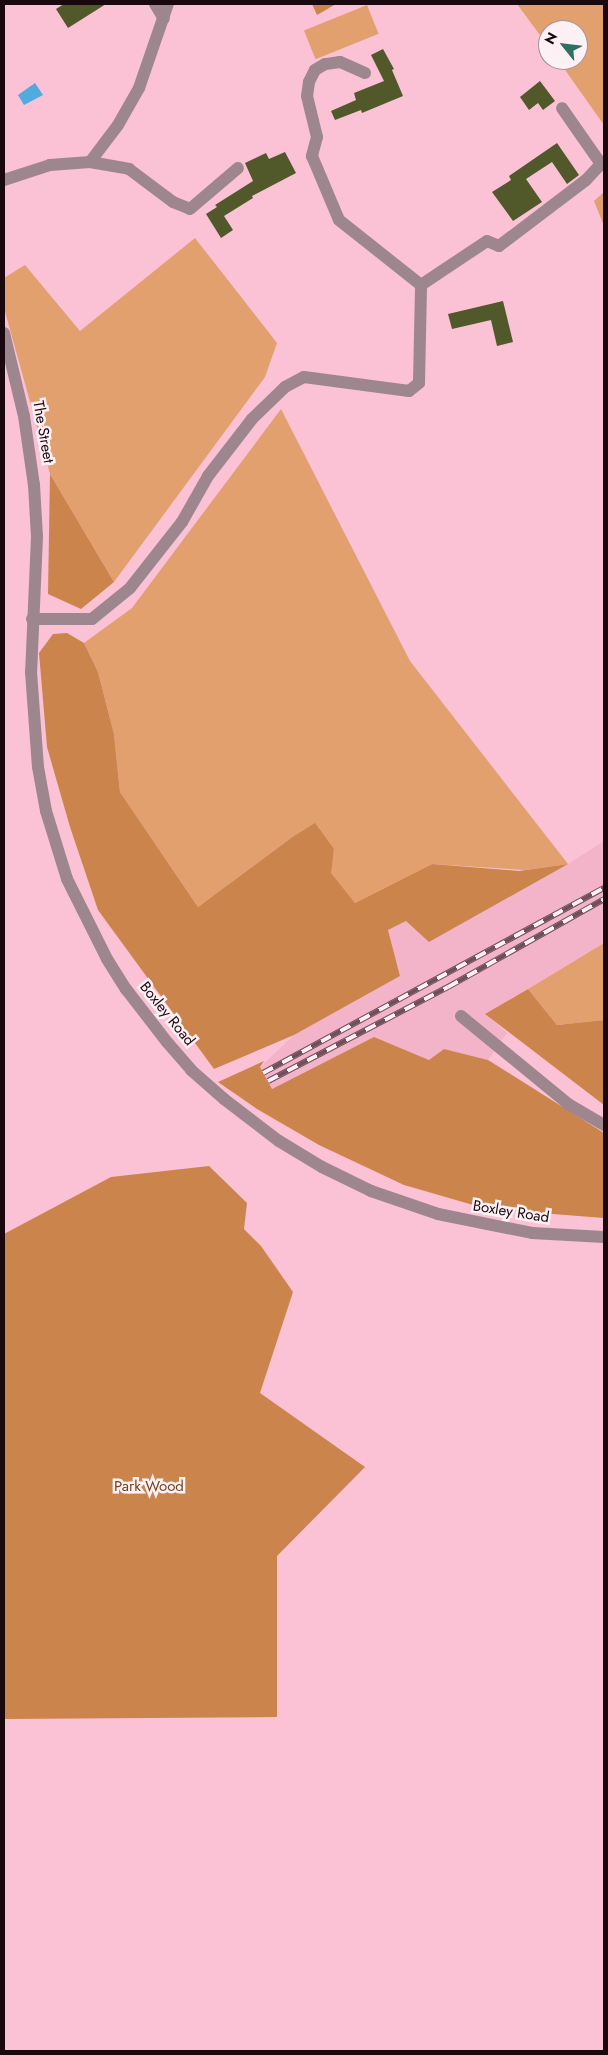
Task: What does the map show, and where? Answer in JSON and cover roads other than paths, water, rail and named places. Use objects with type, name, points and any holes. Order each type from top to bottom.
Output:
[{"type":"street","points":[[155,4],[164,19]]},
{"type":"street","points":[[90,162],[118,125],[139,88],[168,4]]},
{"type":"street","points":[[365,73],[340,62],[325,64],[315,70],[309,82],[307,96],[316,137],[312,156],[338,220],[421,285]]},
{"type":"street","points":[[421,285],[487,241],[499,246],[586,180],[601,164],[562,108]]},
{"type":"street","points":[[4,180],[50,164],[90,162],[128,169],[173,202],[190,209],[238,168]]},
{"type":"street","points":[[32,619],[92,620],[130,588],[182,522],[214,469],[252,420],[285,387],[304,377],[409,391],[419,383],[421,285]]},
{"type":"street","name":"The Street","points":[[4,334],[18,387],[31,455],[37,537]]},
{"type":"street","name":"Boxley Road","points":[[37,537],[31,672],[38,767],[46,811],[67,879],[94,936],[126,990],[147,1018],[191,1070],[252,1122],[322,1167],[371,1191],[430,1212],[471,1222],[532,1233],[604,1237]]},
{"type":"street","points":[[461,1016],[568,1104],[604,1125]]},
{"type":"water","points":[[35,83],[43,95],[24,105],[18,95]]},
{"type":"railway","points":[[263,1073],[604,888]]},
{"type":"railway","points":[[268,1081],[448,987],[604,899]]},
{"type":"park label","name":"Park Wood","points":[[149,1487]]}]
